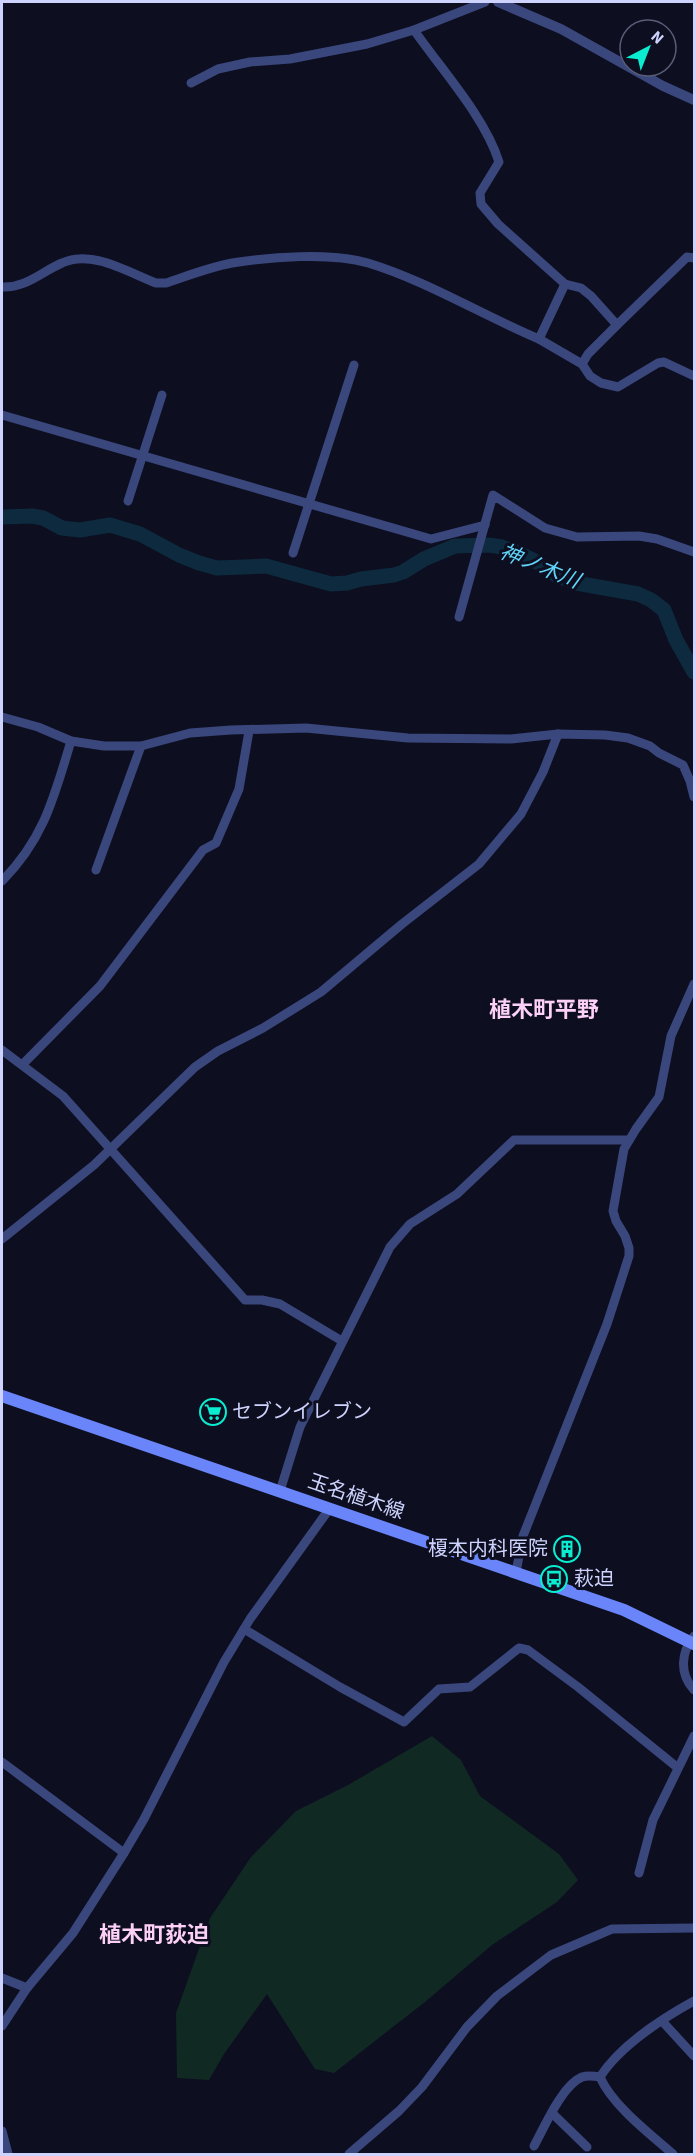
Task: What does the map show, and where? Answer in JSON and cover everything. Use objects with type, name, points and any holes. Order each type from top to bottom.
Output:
[{"type":"main road","name":"玉名植木線","points":[[2,1396],[624,1610],[693,1640]]},
{"type":"street","points":[[190,83],[218,69],[250,62],[290,59],[367,45],[414,30],[485,2]]},
{"type":"street","points":[[498,2],[561,29],[663,86],[694,99]]},
{"type":"street","points":[[414,30],[466,102],[494,147],[499,162],[480,193],[481,204],[498,224],[565,284],[581,288],[591,296],[617,325]]},
{"type":"street","points":[[2,287],[28,283],[63,262],[77,260],[91,259],[129,271],[156,283],[166,283],[230,264],[303,257],[341,258],[390,271],[539,339],[582,364],[590,376],[610,387],[618,387],[663,362],[694,376]]},
{"type":"street","points":[[582,364],[588,354],[687,257],[694,258]]},
{"type":"street","points":[[539,339],[565,284]]},
{"type":"street","points":[[293,553],[354,365]]},
{"type":"street","points":[[128,501],[162,395]]},
{"type":"street","points":[[2,415],[431,539],[485,525]]},
{"type":"street","points":[[459,617],[493,495],[545,528],[577,537],[639,536],[657,539],[694,552]]},
{"type":"street","points":[[2,717],[38,727],[71,741],[104,746],[141,746],[190,733],[306,728],[420,738],[511,739],[558,734],[617,736],[650,746],[682,765],[690,781],[694,797]]},
{"type":"street","points":[[23,1064],[100,986],[203,850],[216,843],[239,789],[249,731]]},
{"type":"street","points":[[2,1239],[110,1150],[195,1067],[218,1051],[263,1028],[321,992],[402,924],[479,864],[521,814],[543,772],[558,734]]},
{"type":"street","points":[[2,881],[25,856],[39,833],[51,807],[71,741]]},
{"type":"street","points":[[96,870],[141,746]]},
{"type":"street","points":[[516,1572],[523,1536],[607,1324],[629,1256],[625,1236],[616,1221],[614,1211],[622,1158],[629,1140],[659,1097],[671,1036],[694,984]]},
{"type":"street","points":[[2,1050],[63,1096],[245,1300],[262,1300],[280,1304],[342,1341]]},
{"type":"street","points":[[280,1491],[300,1427],[390,1247],[410,1224],[457,1194],[514,1140],[629,1140]]},
{"type":"street","points":[[2,2026],[27,1988],[73,1933],[124,1853],[244,1629],[299,1548],[330,1508]]},
{"type":"street","points":[[244,1629],[340,1687],[404,1722],[439,1689],[470,1687],[519,1648],[528,1650],[578,1687],[678,1768]]},
{"type":"street","points":[[693,1640],[683,1656],[683,1670],[689,1685],[694,1690]]},
{"type":"street","points":[[639,1873],[653,1820],[694,1736]]},
{"type":"street","points":[[2,1762],[124,1853]]},
{"type":"street","points":[[349,2154],[399,2111],[422,2087],[467,2027],[497,1996],[551,1955],[612,1929],[694,1928]]},
{"type":"street","points":[[2,1978],[27,1988]]},
{"type":"street","points":[[600,2077],[605,2069],[626,2050],[662,2021],[694,2001]]},
{"type":"street","points":[[662,2021],[694,2056]]},
{"type":"street","points":[[534,2146],[552,2113],[574,2082],[581,2077],[600,2077]]},
{"type":"street","points":[[600,2077],[604,2087],[623,2108],[673,2154]]},
{"type":"street","points":[[552,2113],[587,2147]]},
{"type":"street","points":[[2,2131],[8,2154]]},
{"type":"green space","points":[[432,1736],[461,1760],[480,1796],[559,1854],[578,1880],[557,1902],[492,1945],[425,2002],[334,2073],[315,2069],[267,1994],[224,2054],[209,2080],[177,2078],[176,2013],[210,1918],[251,1857],[296,1811],[348,1785]]},
{"type":"waterway","name":"神ノ木川","points":[[2,517],[32,516],[43,518],[62,528],[80,530],[110,525],[140,534],[179,555],[217,568],[266,566],[331,584],[394,575],[455,546],[502,547],[537,562],[556,575],[576,583],[638,594],[651,600],[664,610],[676,640],[694,672]]},
{"type":"place","name":"セブンイレブン","points":[[213,1412]]},
{"type":"place","name":"榎本内科医院","points":[[567,1549]]},
{"type":"place","name":"萩迫","points":[[554,1579]]},
{"type":"district","name":"植木町平野","points":[[544,1010]]},
{"type":"district","name":"植木町荻迫","points":[[154,1935]]}]
